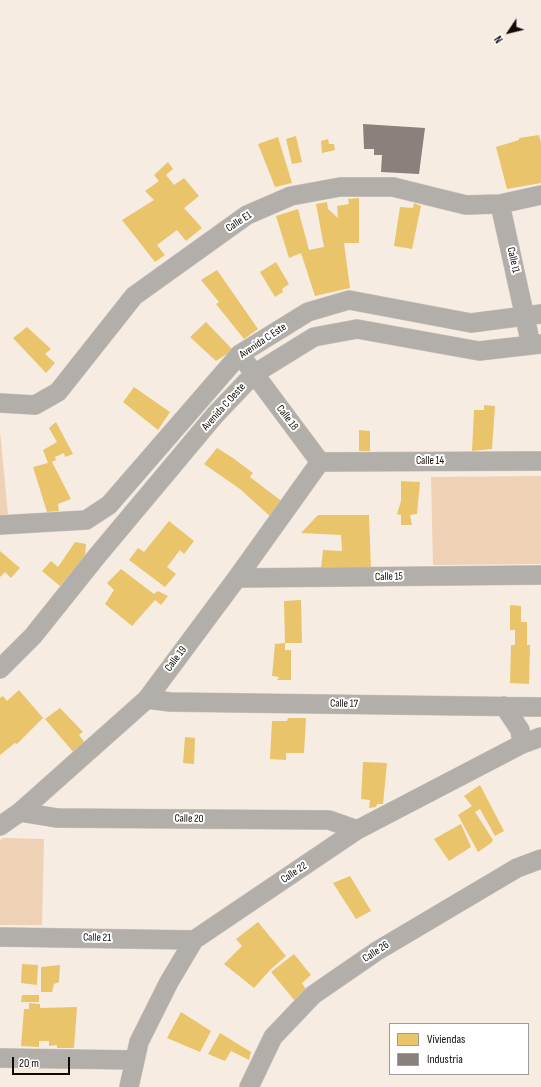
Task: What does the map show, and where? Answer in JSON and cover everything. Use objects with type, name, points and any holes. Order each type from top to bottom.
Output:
[{"type":"street","name":"Calle E1","points":[[0,403],[35,405],[58,392],[134,296],[247,215],[291,196],[340,187],[394,187],[466,205],[500,204],[541,195]]},
{"type":"street","name":"Calle I1","points":[[500,204],[533,315],[536,345]]},
{"type":"street","name":"Avenida C Este","points":[[0,525],[86,520],[109,505],[240,354],[308,312],[349,300],[471,323],[533,315]]},
{"type":"street","name":"Avenida C Oeste","points":[[0,669],[33,636],[117,531],[215,415],[254,374],[314,337],[357,329],[479,351],[536,345]]},
{"type":"street","name":"Calle 18","points":[[240,354],[320,462]]},
{"type":"street","name":"Calle 14","points":[[320,462],[541,461]]},
{"type":"street","name":"Calle 19","points":[[0,826],[20,812],[147,699],[237,578],[320,462]]},
{"type":"street","name":"Calle 15","points":[[237,578],[541,575]]},
{"type":"street","name":"Calle 17","points":[[147,699],[170,702],[541,707]]},
{"type":"street","points":[[504,706],[520,730],[522,744]]},
{"type":"street","name":"Calle 22","points":[[129,1087],[138,1042],[169,982],[194,940],[357,830],[522,744],[541,737]]},
{"type":"street","name":"Calle 20","points":[[20,812],[57,818],[329,820],[357,830]]},
{"type":"street","name":"Calle 26","points":[[249,1087],[273,1037],[313,995],[384,947],[517,868],[541,858]]},
{"type":"street","name":"Calle 21","points":[[0,937],[194,940]]},
{"type":"street","points":[[0,1058],[135,1060]]},
{"type":"shaded area","points":[[0,431],[8,514],[0,517]]},
{"type":"shaded area","points":[[541,476],[541,564],[433,565],[431,477]]},
{"type":"shaded area","points":[[4,838],[44,839],[42,925],[0,925],[0,840]]},
{"type":"building: Viviendas","points":[[539,135],[541,143],[541,183],[507,189],[496,147],[519,140],[519,138]]},
{"type":"building: Viviendas","points":[[296,136],[302,162],[292,164],[286,139]]},
{"type":"building: Viviendas","points":[[278,137],[292,183],[275,187],[258,144]]},
{"type":"building: Viviendas","points":[[328,139],[329,144],[334,144],[335,150],[322,153],[321,141]]},
{"type":"building: Viviendas","points":[[168,162],[173,169],[166,175],[174,185],[184,178],[199,196],[184,208],[202,228],[186,241],[177,230],[157,245],[165,255],[155,262],[122,220],[154,200],[145,191],[159,181],[154,175]]},
{"type":"building: Viviendas","points":[[359,198],[359,243],[344,243],[350,288],[315,296],[301,253],[289,258],[276,216],[298,209],[309,250],[324,247],[316,204],[327,202],[328,209],[338,218],[337,206],[349,204],[348,199]]},
{"type":"building: Viviendas","points":[[414,203],[421,206],[412,249],[394,246],[400,207],[413,208]]},
{"type":"building: Viviendas","points":[[276,262],[289,284],[282,289],[283,292],[275,297],[260,272]]},
{"type":"building: Viviendas","points":[[217,270],[258,329],[244,339],[216,304],[219,302],[201,280]]},
{"type":"building: Viviendas","points":[[206,322],[233,350],[216,361],[190,337]]},
{"type":"building: Viviendas","points":[[27,327],[51,349],[45,354],[55,363],[46,373],[13,338]]},
{"type":"building: Viviendas","points":[[134,387],[170,412],[158,430],[123,402]]},
{"type":"building: Viviendas","points":[[484,405],[495,406],[492,449],[472,451],[474,410],[484,410]]},
{"type":"building: Viviendas","points":[[56,422],[73,454],[65,457],[64,453],[55,457],[56,460],[52,462],[71,499],[58,504],[59,511],[47,512],[33,467],[48,463],[43,450],[57,442],[49,428]]},
{"type":"building: Viviendas","points":[[359,430],[370,431],[370,451],[359,451]]},
{"type":"building: Viviendas","points":[[217,448],[253,473],[250,477],[284,503],[273,519],[240,489],[204,464]]},
{"type":"building: Viviendas","points":[[401,481],[420,482],[417,514],[410,515],[412,525],[401,525],[401,515],[397,514],[401,501]]},
{"type":"building: Viviendas","points":[[318,515],[369,515],[371,569],[321,568],[323,550],[342,551],[341,535],[301,533]]},
{"type":"building: Viviendas","points":[[169,521],[194,541],[184,554],[180,550],[167,567],[176,574],[165,587],[129,560],[138,548],[144,552]]},
{"type":"building: Viviendas","points":[[75,542],[86,544],[85,557],[60,586],[42,571],[51,561],[58,567]]},
{"type":"building: Viviendas","points":[[0,551],[20,568],[11,578],[5,572],[0,577]]},
{"type":"building: Viviendas","points":[[121,569],[154,594],[158,591],[168,596],[161,605],[155,600],[132,626],[105,604],[114,590],[107,583]]},
{"type":"building: Viviendas","points":[[301,600],[302,643],[285,643],[284,601]]},
{"type":"building: Viviendas","points":[[510,605],[521,606],[521,622],[527,622],[527,645],[530,645],[529,684],[510,683],[511,645],[515,645],[515,630],[510,630]]},
{"type":"building: Viviendas","points":[[285,643],[285,650],[291,650],[291,680],[277,680],[279,677],[272,676],[275,644]]},
{"type":"building: Viviendas","points":[[19,690],[43,718],[17,744],[15,743],[0,755],[0,698],[3,696],[7,701]]},
{"type":"building: Viviendas","points":[[60,708],[83,732],[79,735],[86,744],[75,754],[45,719]]},
{"type":"building: Viviendas","points":[[288,718],[306,718],[304,753],[286,753],[286,760],[270,759],[272,721],[287,721]]},
{"type":"building: Viviendas","points":[[185,737],[195,738],[194,764],[183,763]]},
{"type":"building: Viviendas","points":[[363,762],[387,763],[383,804],[377,804],[376,807],[369,808],[370,800],[361,799]]},
{"type":"building: Viviendas","points":[[480,785],[504,831],[495,836],[480,809],[475,812],[493,840],[478,852],[458,815],[472,806],[464,796]]},
{"type":"building: Viviendas","points":[[461,824],[471,847],[449,861],[434,839]]},
{"type":"building: Viviendas","points":[[350,876],[371,911],[356,919],[333,883]]},
{"type":"building: Viviendas","points":[[258,922],[286,956],[271,969],[254,988],[224,964],[242,946],[236,939]]},
{"type":"building: Viviendas","points":[[294,954],[311,975],[302,983],[307,991],[295,1001],[271,972]]},
{"type":"building: Viviendas","points":[[22,964],[38,965],[37,985],[21,983]]},
{"type":"building: Viviendas","points":[[60,965],[59,982],[54,984],[52,992],[41,992],[41,967]]},
{"type":"building: Viviendas","points":[[22,995],[39,995],[39,1002],[21,1002]]},
{"type":"building: Viviendas","points":[[29,1003],[40,1004],[40,1008],[77,1007],[74,1048],[57,1048],[57,1045],[49,1046],[49,1041],[39,1041],[39,1047],[21,1046],[24,1009],[29,1009]]},
{"type":"building: Viviendas","points":[[181,1012],[211,1031],[200,1052],[167,1038]]},
{"type":"building: Viviendas","points":[[220,1033],[251,1052],[249,1060],[231,1051],[225,1061],[208,1054]]},
{"type":"building: Industria","points":[[363,124],[425,128],[419,174],[381,172],[382,155],[374,155],[374,149],[364,149]]}]
